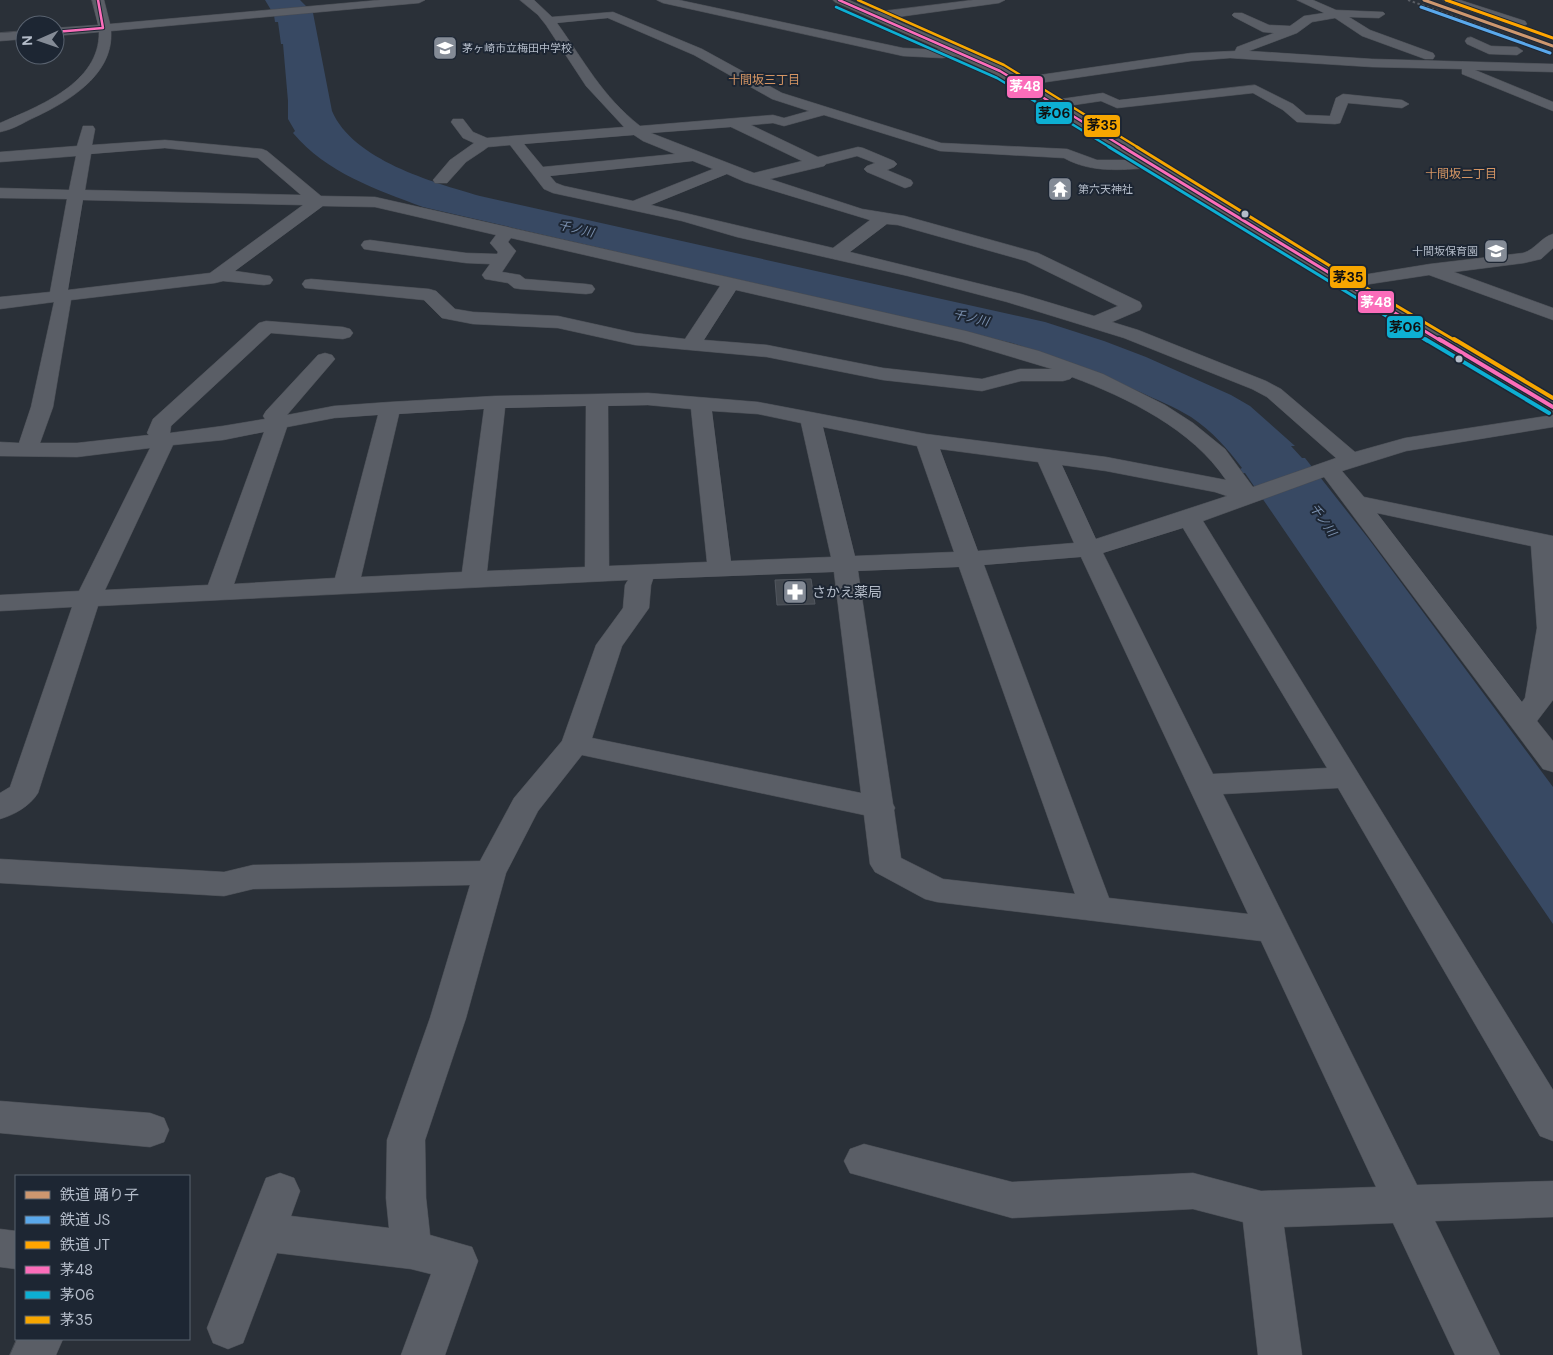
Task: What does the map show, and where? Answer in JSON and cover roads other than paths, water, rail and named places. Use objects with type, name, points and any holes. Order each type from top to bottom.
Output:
[{"type":"highway","points":[[838,0],[1000,71],[1344,282],[1553,407]]},
{"type":"street","points":[[0,128],[62,98],[80,85],[96,64],[105,37],[98,0]]},
{"type":"street","points":[[65,31],[419,0]]},
{"type":"street","points":[[526,0],[540,10],[586,78],[635,130],[648,138],[751,180],[881,220],[899,220],[1032,257],[1133,306],[1097,322]]},
{"type":"street","points":[[663,0],[903,52],[942,54],[960,52]]},
{"type":"street","points":[[876,16],[999,0]]},
{"type":"street","points":[[1303,0],[1336,13],[1366,33],[1389,43],[1452,65],[1553,107]]},
{"type":"street","points":[[1449,0],[1521,24]]},
{"type":"street","points":[[1230,54],[1293,30],[1308,20],[1336,13],[1379,14]]},
{"type":"street","points":[[548,21],[609,14],[698,52],[777,96],[940,147],[1067,154],[1079,161],[1110,166],[1150,163]]},
{"type":"street","points":[[1238,16],[1267,29],[1293,30]]},
{"type":"street","points":[[0,37],[15,36]]},
{"type":"street","points":[[1471,40],[1484,49],[1517,51],[1553,67]]},
{"type":"street","points":[[1389,43],[1412,64]]},
{"type":"street","points":[[1019,82],[1230,54],[1372,63],[1553,67]]},
{"type":"street","points":[[1206,56],[1231,68]]},
{"type":"street","points":[[1054,104],[1103,97],[1117,104],[1255,88],[1288,107],[1302,119],[1335,120],[1342,98],[1402,104]]},
{"type":"street","points":[[458,122],[468,135],[485,142],[773,118],[784,122],[824,111]]},
{"type":"street","points":[[732,122],[819,163]]},
{"type":"street","points":[[58,296],[88,130]]},
{"type":"street","points":[[514,141],[550,186],[559,190],[685,217],[737,232],[920,273],[1097,322],[1260,385],[1274,393],[1352,461]]},
{"type":"street","points":[[442,180],[452,165],[467,152],[485,142]]},
{"type":"street","points":[[0,156],[164,144],[262,154],[318,202]]},
{"type":"street","points":[[751,180],[789,168],[819,163],[858,151],[890,164],[872,169],[905,183]]},
{"type":"street","points":[[540,172],[695,157]]},
{"type":"street","points":[[634,206],[727,169]]},
{"type":"street","points":[[0,193],[375,202],[393,205],[504,233],[586,289],[614,335],[691,346],[766,351],[883,374],[982,385],[1020,375],[1034,374],[1092,378]]},
{"type":"street","points":[[0,304],[215,278],[318,202]]},
{"type":"street","points":[[836,254],[881,220]]},
{"type":"street","points":[[504,233],[500,243],[508,251],[491,275],[514,279],[520,284],[586,289],[730,284],[966,337],[1018,351],[1092,378],[1129,394],[1174,419],[1214,450],[1249,497]]},
{"type":"street","points":[[1344,282],[1430,268],[1524,258],[1535,255],[1553,239]]},
{"type":"street","points":[[370,245],[466,258],[501,260]]},
{"type":"street","points":[[1430,268],[1553,314]]},
{"type":"street","points":[[220,275],[264,280]]},
{"type":"street","points":[[312,284],[429,296],[449,314],[473,318],[586,289]]},
{"type":"street","points":[[691,346],[730,284]]},
{"type":"street","points":[[27,450],[42,407],[63,302],[58,296]]},
{"type":"street","points":[[164,440],[158,433],[162,424],[266,327],[339,339],[274,416],[278,423],[218,592]]},
{"type":"street","points":[[597,399],[597,574]]},
{"type":"street","points":[[0,449],[77,450],[223,433],[334,412],[495,402],[648,399],[758,408],[811,420],[926,441],[1106,464],[1221,486],[1249,497]]},
{"type":"street","points":[[474,579],[495,402]]},
{"type":"street","points":[[701,403],[720,568]]},
{"type":"street","points":[[346,586],[390,408]]},
{"type":"street","points":[[811,420],[845,564],[880,808],[886,864],[937,890],[1273,930]]},
{"type":"street","points":[[0,603],[474,579],[970,558],[1089,549],[1189,518],[1328,468],[1405,445],[1553,421]]},
{"type":"street","points":[[0,808],[23,793],[88,598],[164,440]]},
{"type":"street","points":[[926,441],[1096,908]]},
{"type":"street","points":[[1046,455],[1089,549],[1478,1355]]},
{"type":"street","points":[[1328,468],[1356,502],[1553,762]]},
{"type":"street","points":[[1356,502],[1548,542],[1550,628],[1539,700],[1522,720]]},
{"type":"street","points":[[1189,518],[1348,777],[1553,1124]]},
{"type":"street","points":[[411,1250],[406,1198],[406,1140],[448,1018],[490,873],[525,806],[575,744],[609,645],[636,608],[638,585],[644,573]]},
{"type":"street","points":[[575,744],[880,808]]},
{"type":"street","points":[[1203,785],[1348,777]]},
{"type":"street","points":[[0,871],[224,884],[253,877],[490,873]]},
{"type":"street","points":[[0,1117],[150,1130]]},
{"type":"street","points":[[864,1160],[1012,1200],[1194,1192],[1261,1209],[1553,1199]]},
{"type":"street","points":[[228,1328],[280,1191]]},
{"type":"street","points":[[1261,1209],[1280,1355]]},
{"type":"street","points":[[264,1232],[411,1250],[457,1261],[423,1355]]},
{"type":"street","points":[[0,1248],[15,1250]]},
{"type":"street","points":[[32,1355],[40,1340]]},
{"type":"water","name":"千ノ川","points":[[265,0],[300,0],[313,13],[332,111],[342,128],[357,143],[375,156],[396,167],[440,184],[480,196],[1045,322],[1146,357],[1231,395],[1250,406],[1295,446],[1291,446],[1302,458],[1305,458],[1368,538],[1553,787],[1553,924],[1245,473],[1240,469],[1242,468],[1219,441],[1199,422],[1185,413],[1108,378],[1012,343],[423,207],[370,186],[336,169],[321,159],[293,133],[295,131],[288,119],[283,44],[281,44],[278,22],[275,22],[274,15]]},
{"type":"railway","points":[[1408,0],[1553,53]]},
{"type":"rail line","name":"踊り子","points":[[1424,0],[1553,46]]},
{"type":"rail line","name":"JT","points":[[1446,0],[1553,38]]},
{"type":"rail line","name":"JS","points":[[1421,7],[1550,53]]},
{"type":"place","name":"茅ヶ崎市立梅田中学校","points":[[445,48]]},
{"type":"place","name":"第六天神社","points":[[1060,189]]},
{"type":"place","name":"十間坂保育園","points":[[1496,251]]},
{"type":"place","name":"さかえ薬局","points":[[795,592]]},
{"type":"district","name":"十間坂三丁目","points":[[764,80]]},
{"type":"district","name":"十間坂二丁目","points":[[1461,174]]}]
